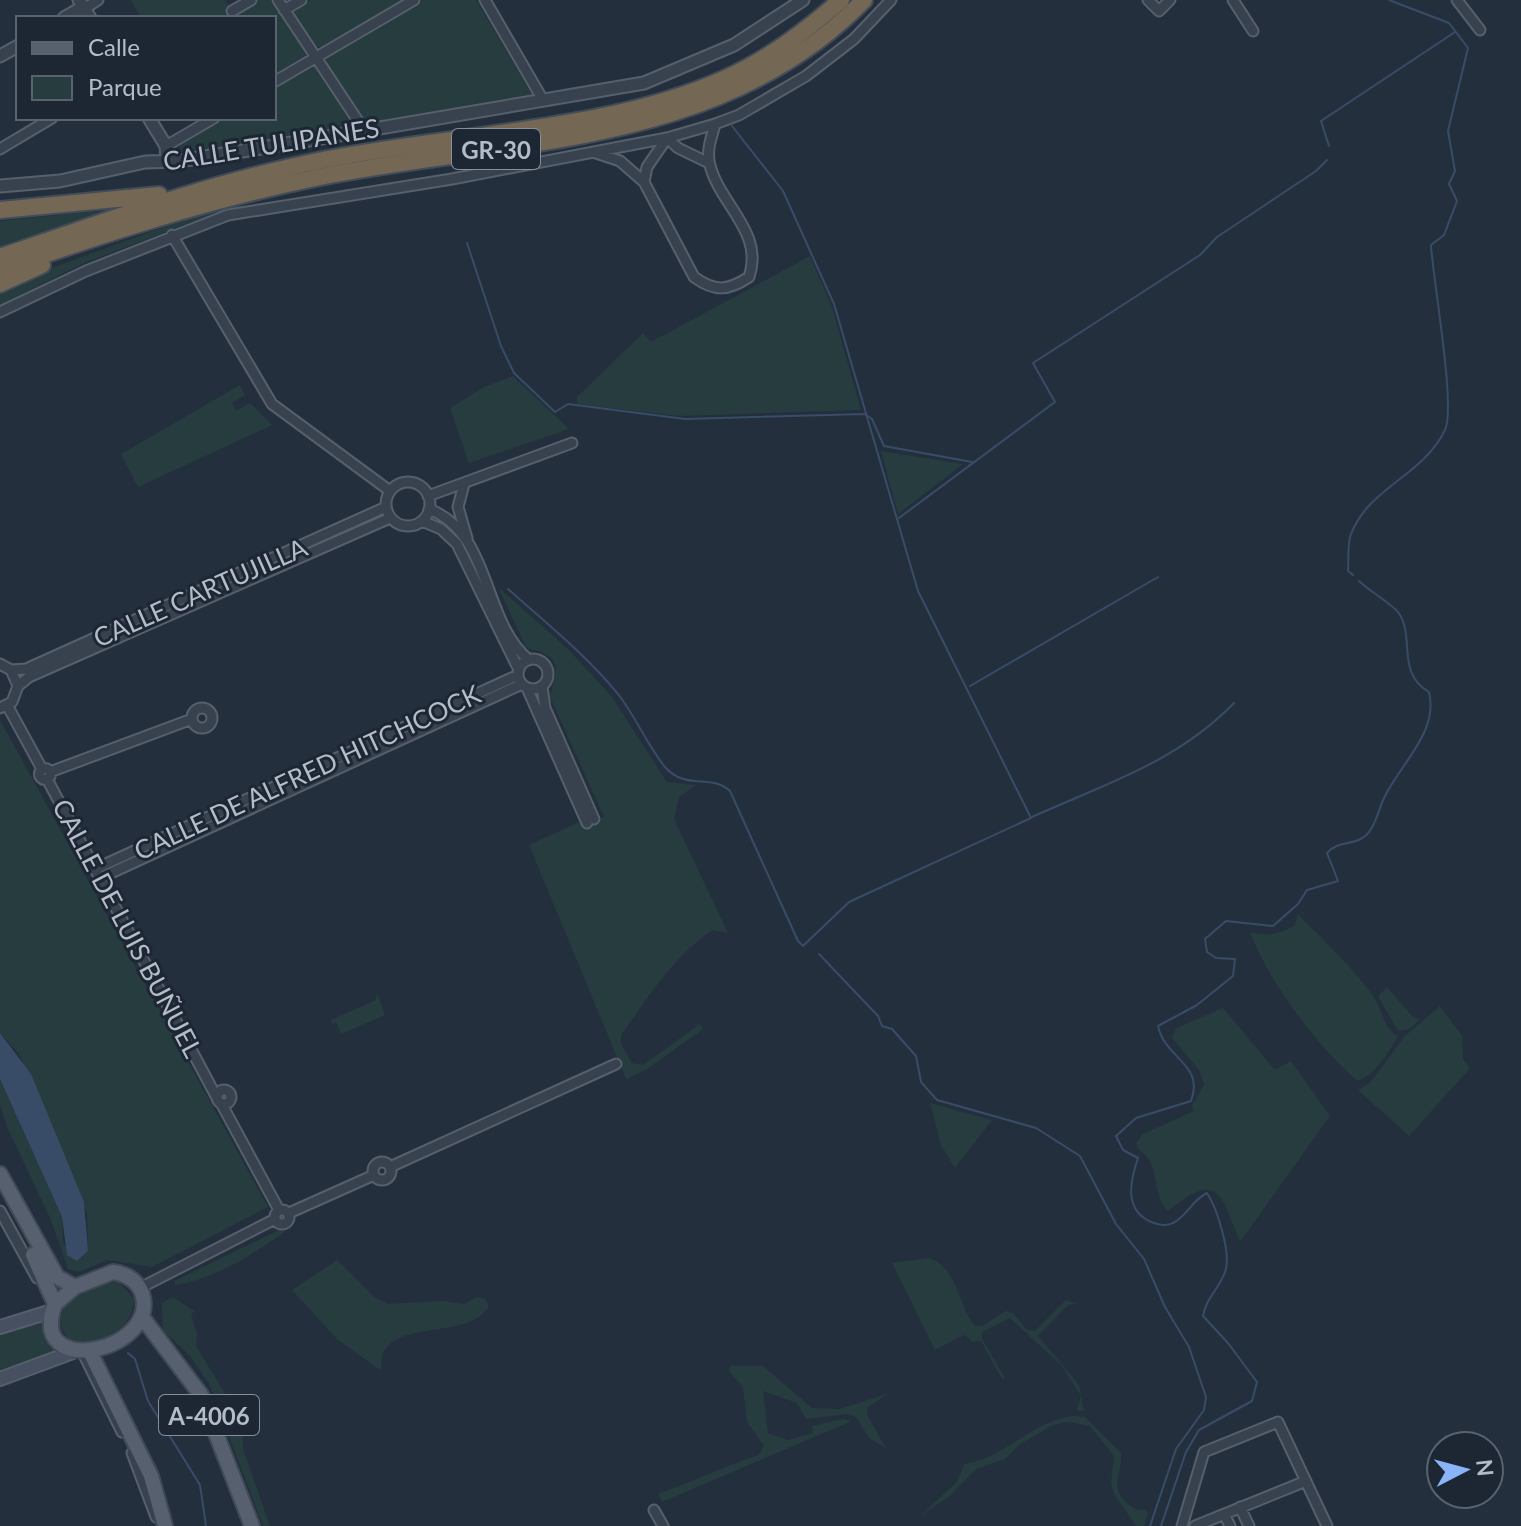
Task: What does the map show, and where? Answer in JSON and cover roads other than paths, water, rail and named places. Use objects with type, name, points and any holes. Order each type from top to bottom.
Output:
[{"type":"highway","name":"GR-30","points":[[0,257],[200,191],[350,154],[652,104],[727,78],[758,61],[789,42],[841,0]]},
{"type":"highway","name":"GR-30","points":[[0,270],[100,236],[314,178],[598,133],[671,116],[725,97],[784,64],[831,31],[864,0]]},
{"type":"highway","points":[[0,210],[109,203],[177,191],[200,191]]},
{"type":"highway","points":[[0,284],[86,248],[100,236]]},
{"type":"main road","points":[[0,1174],[57,1277],[75,1287]]},
{"type":"main road","name":"A-4006","points":[[0,1195],[53,1305],[56,1338],[82,1352],[151,1476],[165,1526]]},
{"type":"main road","points":[[0,1327],[53,1305],[75,1287],[100,1274],[124,1274],[140,1288],[142,1317],[128,1333],[0,1379]]},
{"type":"main road","name":"A-4006","points":[[142,1317],[201,1395],[252,1526]]},
{"type":"street","points":[[84,8],[98,0]]},
{"type":"street","points":[[232,11],[251,0]]},
{"type":"street","points":[[278,0],[364,130]]},
{"type":"street","points":[[284,10],[301,0]]},
{"type":"street","points":[[276,81],[414,0]]},
{"type":"street","points":[[485,0],[543,100]]},
{"type":"street","name":"CALLE TULIPANES","points":[[0,186],[60,181],[145,162],[364,130],[661,78],[749,36],[803,0]]},
{"type":"street","points":[[0,312],[45,289],[172,235],[228,215],[268,206],[404,188],[667,138],[715,124],[750,109],[806,76],[854,39],[891,0]]},
{"type":"street","points":[[1148,0],[1159,11],[1170,0]]},
{"type":"street","points":[[1233,0],[1253,31]]},
{"type":"street","points":[[1457,0],[1480,30]]},
{"type":"street","points":[[0,149],[49,120]]},
{"type":"street","points":[[150,120],[166,146],[167,161]]},
{"type":"street","points":[[166,146],[211,120]]},
{"type":"street","points":[[592,152],[620,161],[644,182],[694,277],[707,287],[722,290],[749,277],[754,262],[752,241],[709,163],[709,144],[715,124]]},
{"type":"street","points":[[667,138],[678,148],[709,163]]},
{"type":"street","points":[[644,182],[647,167],[667,138]]},
{"type":"street","points":[[172,235],[272,404],[390,491]]},
{"type":"street","points":[[428,496],[572,443]]},
{"type":"street","points":[[403,483],[413,483],[428,496],[429,509],[422,521],[408,527],[390,518],[386,507],[390,491],[403,483]]},
{"type":"street","points":[[464,484],[458,507],[468,542],[513,641],[529,660],[538,660],[546,666],[548,679],[542,687],[545,708],[591,821]]},
{"type":"street","name":"CALLE CARTUJILLA","points":[[11,670],[26,669],[386,507]]},
{"type":"street","points":[[429,509],[448,521],[468,542]]},
{"type":"street","name":"CALLE CARTUJILLA","points":[[18,686],[41,671],[390,518]]},
{"type":"street","points":[[422,521],[441,529],[457,544],[586,809]]},
{"type":"street","points":[[522,679],[529,660]]},
{"type":"street","points":[[0,664],[11,670],[18,686],[15,697],[4,707]]},
{"type":"street","points":[[522,679],[542,687]]},
{"type":"street","name":"CALLE DE ALFRED HITCHCOCK","points":[[98,873],[522,679]]},
{"type":"street","name":"CALLE DE LUIS BUÑUEL","points":[[4,707],[47,773],[208,1077],[223,1098],[281,1214]]},
{"type":"street","points":[[47,773],[192,719]]},
{"type":"street","points":[[140,1288],[281,1214],[374,1175],[384,1179],[389,1176],[390,1167],[616,1064]]},
{"type":"street","points":[[0,1211],[53,1305]]},
{"type":"street","points":[[82,1352],[137,1463],[158,1526]]},
{"type":"street","points":[[1182,1526],[1204,1452],[1278,1422],[1327,1526]]},
{"type":"street","points":[[1195,1526],[1306,1481]]},
{"type":"street","points":[[1240,1507],[1249,1526]]},
{"type":"street","points":[[654,1510],[663,1526]]},
{"type":"street","points":[[1224,1514],[1230,1526]]},
{"type":"water","points":[[0,1033],[31,1074],[84,1202],[88,1251],[77,1261],[67,1255],[62,1217],[0,1079]]},
{"type":"waterway","points":[[1353,575],[1348,571],[1349,542],[1360,518],[1370,504],[1435,446],[1445,430],[1448,417],[1446,370],[1431,245],[1444,235],[1457,201],[1449,184],[1455,171],[1448,131],[1468,48],[1449,23],[1389,0]]},
{"type":"waterway","points":[[1329,146],[1321,121],[1455,32]]},
{"type":"waterway","points":[[508,589],[606,680],[665,767],[681,778],[714,783],[730,791],[803,946],[849,902],[1031,818],[918,591],[834,304],[783,191],[732,126]]},
{"type":"waterway","points":[[899,518],[1055,402],[1033,363],[1200,255],[1217,237],[1316,171],[1327,160]]},
{"type":"waterway","points":[[467,243],[501,346],[514,373],[555,412],[568,404],[685,419],[865,414],[872,419],[884,446],[972,462]]},
{"type":"waterway","points":[[970,686],[1158,577]]},
{"type":"waterway","points":[[1161,1526],[1186,1452],[1199,1430],[1252,1401],[1257,1382],[1203,1316],[1227,1264],[1222,1232],[1207,1193],[1173,1223],[1164,1225],[1149,1221],[1135,1209],[1132,1201],[1133,1175],[1138,1158],[1123,1150],[1116,1136],[1136,1118],[1191,1101],[1193,1078],[1168,1046],[1158,1026],[1197,1005],[1233,976],[1235,959],[1216,958],[1207,952],[1205,939],[1226,921],[1273,926],[1298,904],[1307,890],[1338,881],[1327,853],[1337,846],[1365,837],[1391,785],[1423,734],[1431,707],[1429,692],[1412,674],[1403,622],[1395,609],[1359,581]]},
{"type":"waterway","points":[[1032,817],[1164,756],[1189,741],[1234,703]]},
{"type":"waterway","points":[[819,954],[878,1016],[882,1026],[892,1029],[916,1056],[921,1082],[937,1100],[1036,1128],[1080,1156],[1116,1224],[1144,1259],[1165,1307],[1189,1347],[1206,1397],[1204,1410],[1176,1449],[1150,1526]]},
{"type":"waterway","points":[[128,1353],[135,1359],[148,1401],[200,1485],[206,1526]]}]
